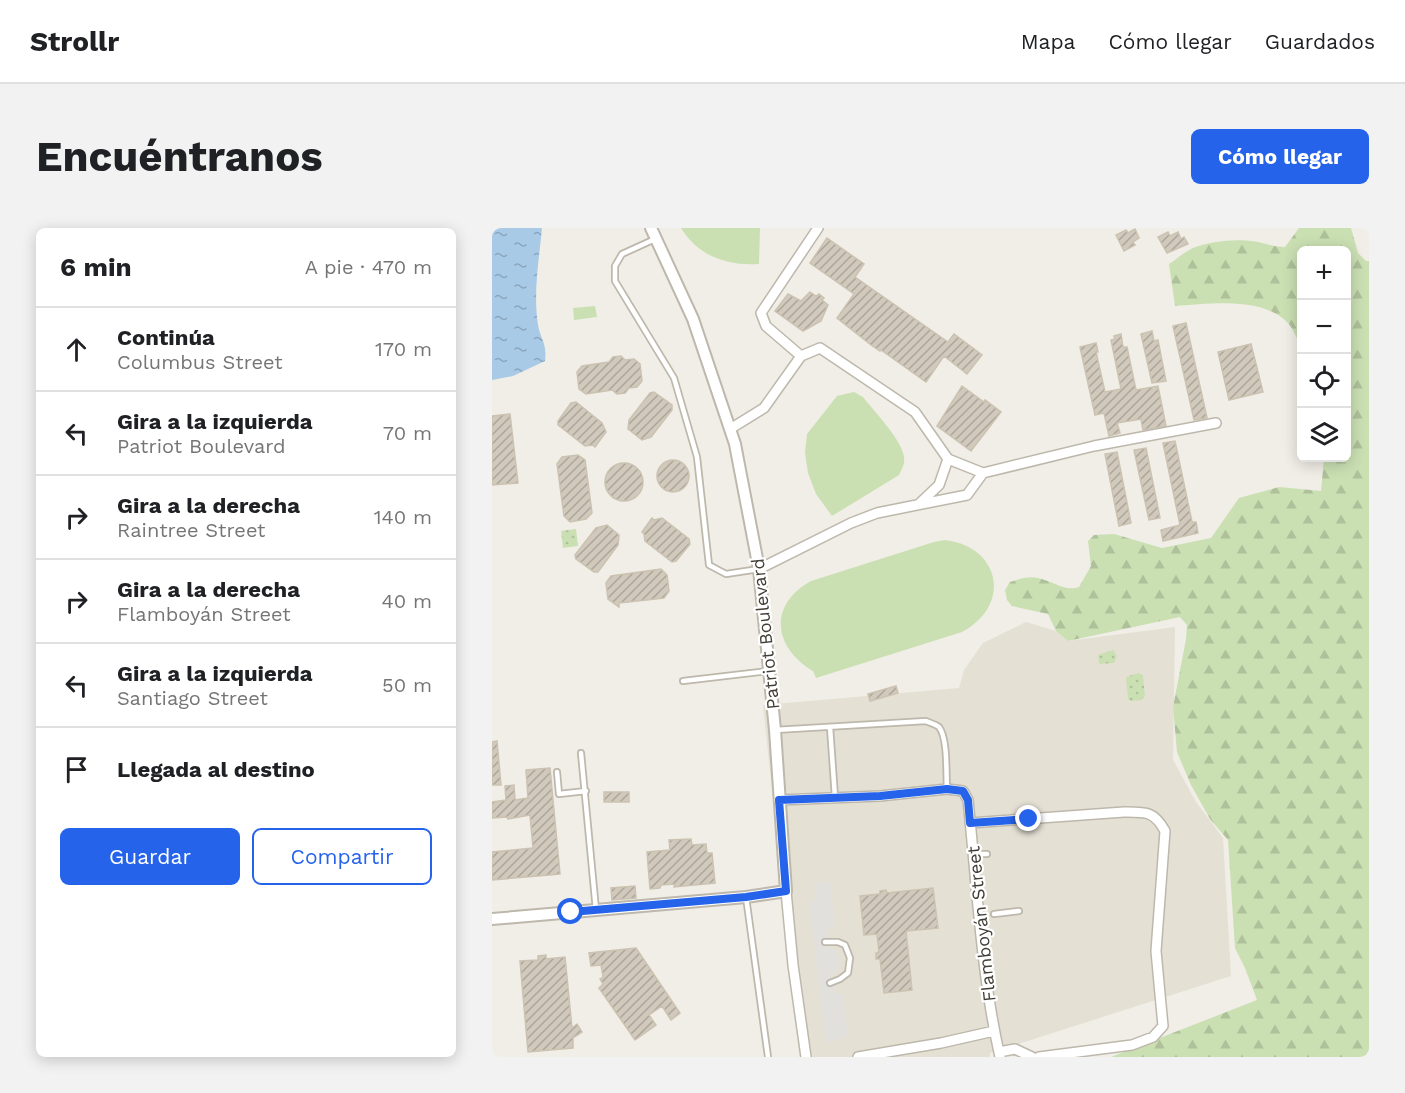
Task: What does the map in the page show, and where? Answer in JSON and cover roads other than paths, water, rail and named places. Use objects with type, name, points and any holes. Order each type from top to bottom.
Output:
[{"type":"street","points":[[801,356],[766,326],[761,313],[818,228]]},
{"type":"street","name":"Patriot Boulevard","points":[[654,233],[693,319],[730,429],[759,569],[793,965],[806,1057]]},
{"type":"street","points":[[730,429],[764,408],[801,356],[820,348],[915,412],[948,459],[983,473],[1074,450],[1216,423]]},
{"type":"street","points":[[919,504],[939,485],[948,459]]},
{"type":"street","points":[[759,569],[868,516],[967,495],[983,473]]},
{"type":"street","points":[[779,800],[889,795],[947,789]]},
{"type":"street","name":"Flamboyán Street","points":[[947,789],[963,791],[968,800],[972,854],[999,1055]]},
{"type":"street","points":[[970,823],[1146,812],[1158,819],[1165,831],[1156,951],[1163,1026],[1153,1037],[1132,1045],[1039,1057]]},
{"type":"street","points":[[492,919],[746,897],[786,891]]},
{"type":"street","points":[[858,1057],[907,1053],[994,1031]]},
{"type":"street","points":[[999,1055],[1014,1049],[1032,1057]]},
{"type":"lane","points":[[654,233],[622,254],[615,266],[615,281],[674,378],[678,390],[697,457],[709,565],[726,574],[759,569]]},
{"type":"lane","points":[[683,681],[769,671]]},
{"type":"lane","points":[[774,730],[933,723],[942,733],[947,789]]},
{"type":"lane","points":[[830,727],[835,797]]},
{"type":"lane","points":[[581,753],[596,910]]},
{"type":"lane","points":[[557,772],[559,794],[586,791]]},
{"type":"lane","points":[[972,854],[987,854]]},
{"type":"lane","points":[[746,897],[768,1057]]},
{"type":"lane","points":[[994,914],[1019,911]]},
{"type":"lane","points":[[825,942],[838,942],[845,945],[850,958],[848,973],[840,980],[830,984]]},
{"type":"water","points":[[492,228],[542,228],[536,301],[545,361],[513,376],[492,380]]}]
